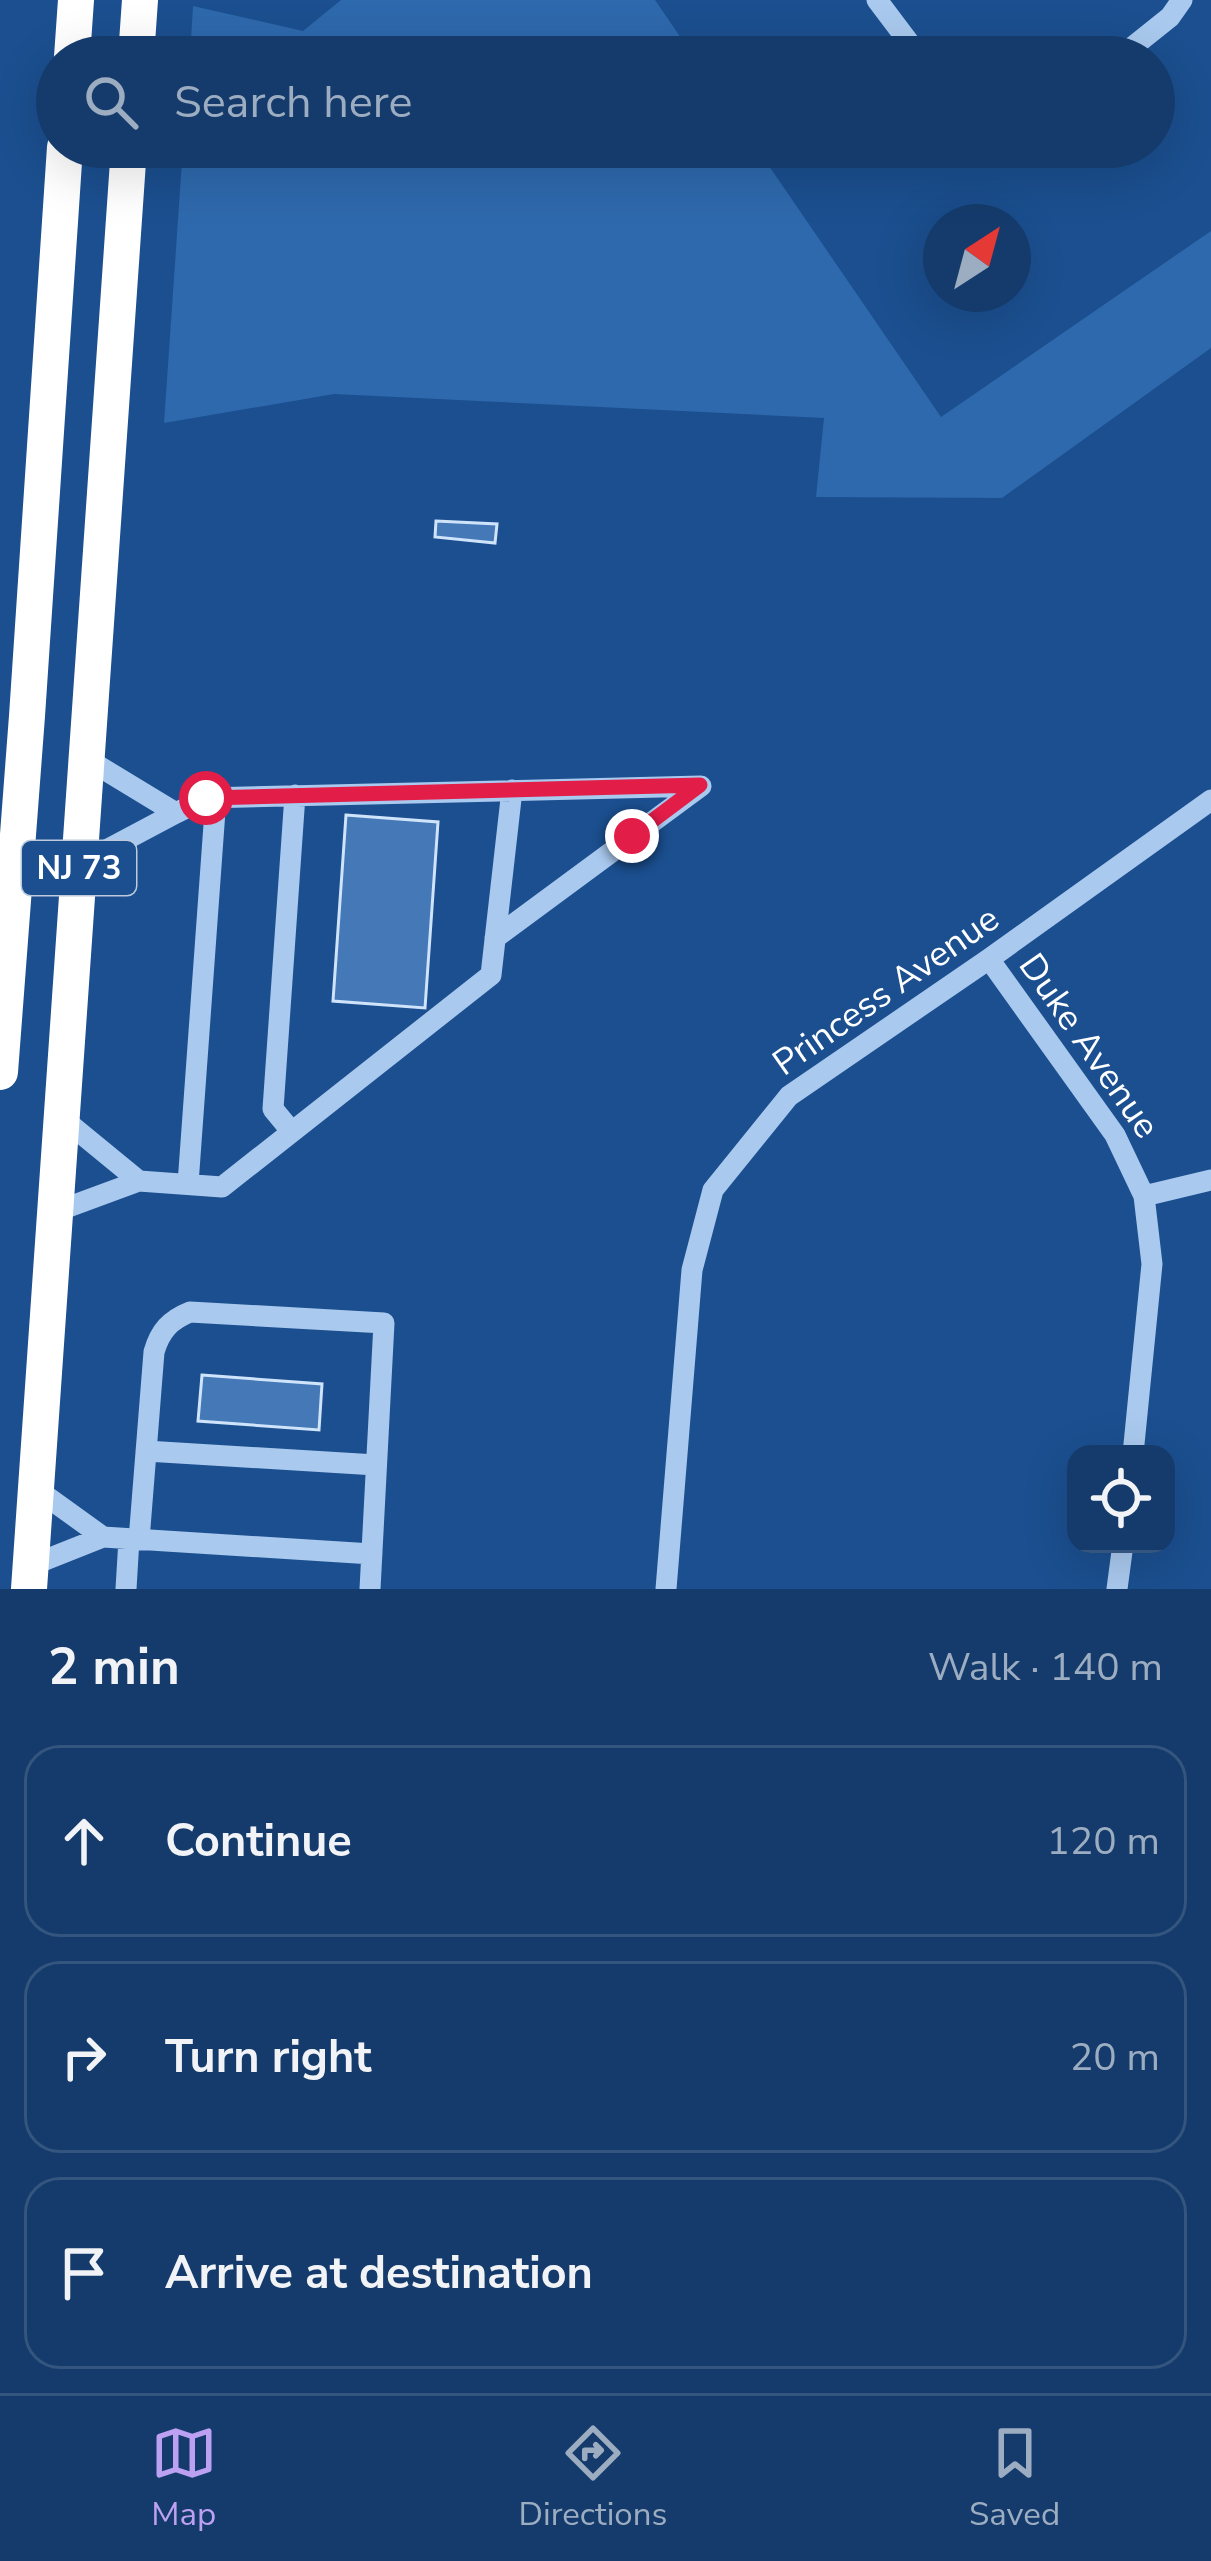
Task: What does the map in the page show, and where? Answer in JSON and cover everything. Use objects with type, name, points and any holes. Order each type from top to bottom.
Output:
[{"type":"highway","points":[[73,36],[76,0]]},
{"type":"highway","points":[[137,36],[140,0]]},
{"type":"highway","name":"NJ 73","points":[[0,1072],[8,868],[63,168]]},
{"type":"highway","name":"NJ 73","points":[[29,1578],[128,168]]},
{"type":"street","points":[[877,0],[904,36]]},
{"type":"street","points":[[1146,36],[1182,0]]},
{"type":"street","points":[[87,759],[176,813]]},
{"type":"street","points":[[80,864],[206,798],[700,785],[495,938]]},
{"type":"street","points":[[55,1212],[139,1181],[222,1187],[491,974],[512,790]]},
{"type":"street","points":[[292,1132],[273,1109],[295,795]]},
{"type":"street","points":[[188,1184],[216,797]]},
{"type":"street","name":"Princess Avenue","points":[[666,1589],[692,1270],[713,1190],[789,1096],[1211,800]]},
{"type":"street","name":"Duke Avenue","points":[[989,959],[1115,1135],[1144,1196],[1152,1264],[1134,1445]]},
{"type":"street","points":[[62,1117],[139,1181]]},
{"type":"street","points":[[1144,1196],[1211,1180]]},
{"type":"street","points":[[126,1589],[146,1451],[154,1352],[158,1338],[177,1317],[190,1312],[384,1323],[370,1589]]},
{"type":"street","points":[[146,1451],[376,1466]]},
{"type":"street","points":[[35,1488],[103,1538]]},
{"type":"street","points":[[29,1578],[103,1538],[372,1554]]},
{"type":"street","points":[[1117,1589],[1122,1553]]},
{"type":"shaded area","points":[[341,0],[655,0],[680,36],[191,36],[193,6],[303,31]]},
{"type":"shaded area","points":[[182,168],[770,168],[941,417],[1211,231],[1211,348],[1002,498],[816,497],[824,418],[334,394],[164,423]]},
{"type":"building","points":[[436,521],[497,524],[495,543],[435,537]]},
{"type":"building","points":[[346,815],[438,822],[425,1008],[333,1001]]},
{"type":"building","points":[[202,1375],[322,1384],[319,1430],[198,1421]]},
{"type":"route","points":[[206,798],[700,785],[632,836]]}]
